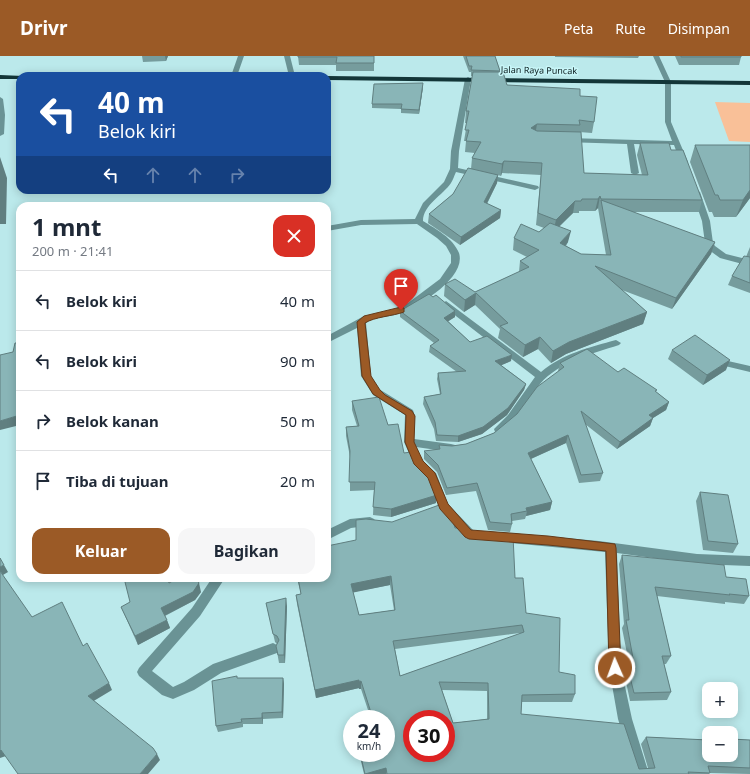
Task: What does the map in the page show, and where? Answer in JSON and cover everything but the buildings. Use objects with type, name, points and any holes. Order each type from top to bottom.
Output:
[{"type":"highway","points":[[0,77],[16,77]]},
{"type":"highway","name":"Jalan Raya Puncak","points":[[331,78],[750,83]]},
{"type":"street","points":[[235,72],[241,56]]},
{"type":"street","points":[[287,56],[291,72]]},
{"type":"street","points":[[656,56],[668,82],[668,122],[676,143],[685,156],[686,168]]},
{"type":"street","points":[[419,222],[419,217],[426,205],[447,183],[454,169],[468,79]]},
{"type":"street","points":[[0,99],[2,115],[0,134]]},
{"type":"street","points":[[559,139],[676,143]]},
{"type":"street","points":[[630,142],[635,173]]},
{"type":"street","points":[[454,169],[535,188]]},
{"type":"street","points":[[694,186],[706,221],[707,237],[712,248],[723,256],[750,263]]},
{"type":"street","points":[[331,227],[347,224],[385,221],[419,222],[444,239],[455,256],[453,270],[447,278],[430,292],[401,310],[366,318],[331,338]]},
{"type":"street","points":[[430,292],[541,377]]},
{"type":"street","points":[[361,322],[366,376],[376,392],[408,412],[410,416],[409,442],[419,464],[432,476],[444,506],[469,534],[548,540],[697,559],[750,561]]},
{"type":"street","points":[[489,436],[514,415],[532,387],[548,371],[562,363],[616,343]]},
{"type":"street","points":[[728,364],[750,369]]},
{"type":"street","points":[[409,442],[450,448],[462,446]]},
{"type":"street","points":[[428,511],[444,506]]},
{"type":"street","points":[[331,533],[355,523],[366,521],[378,523]]},
{"type":"street","points":[[611,548],[615,668],[617,683],[625,719],[642,774]]},
{"type":"street","points":[[216,582],[196,612],[143,672],[167,691],[173,693],[189,686],[217,668],[273,649]]},
{"type":"shaded area","points":[[715,102],[750,103],[750,142],[729,141]]},
{"type":"route","points":[[401,310],[366,318],[361,322],[364,340],[366,376],[376,392],[409,413],[409,442],[419,464],[432,476],[444,506],[469,534],[548,540],[611,548],[615,668]]}]
